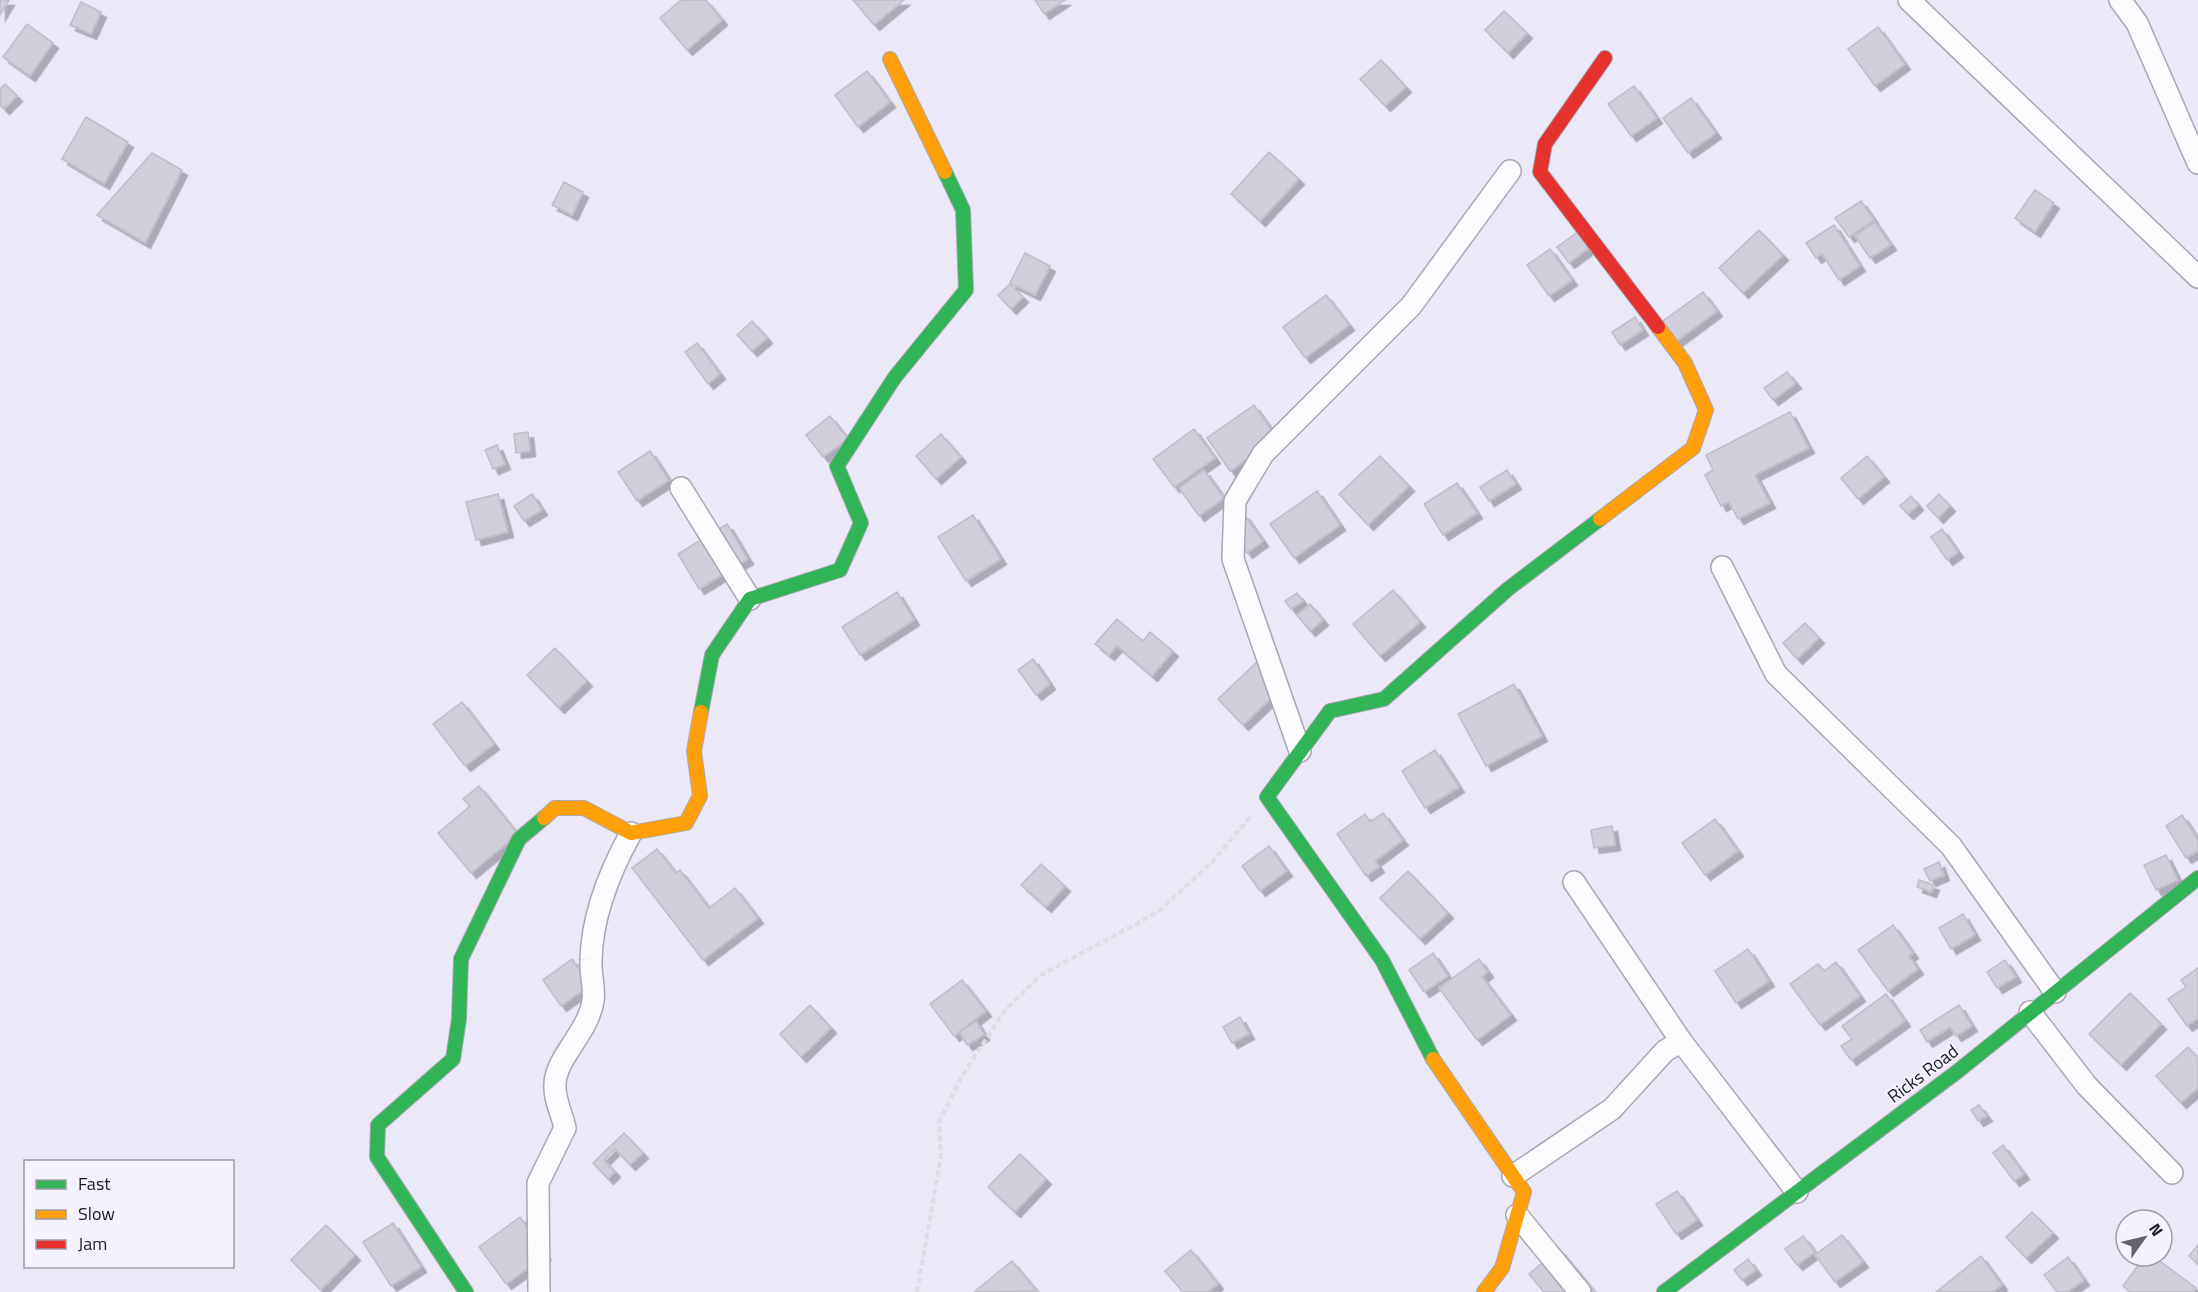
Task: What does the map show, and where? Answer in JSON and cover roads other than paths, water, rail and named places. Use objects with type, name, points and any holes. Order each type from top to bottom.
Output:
[{"type":"street","points":[[1909,0],[2198,277]]},
{"type":"street","points":[[2120,0],[2138,23],[2198,163]]},
{"type":"street","points":[[466,1292],[377,1156],[378,1125],[453,1059],[459,1018],[461,958],[519,839],[555,807],[585,808],[631,833],[686,823],[700,796],[694,751],[712,655],[750,599],[840,570],[861,523],[837,466],[895,377],[966,290],[963,210],[890,58]]},
{"type":"street","points":[[1484,1292],[1502,1268],[1524,1192],[1436,1065],[1382,960],[1267,797],[1330,711],[1384,699],[1508,589],[1693,448],[1706,411],[1685,363],[1540,172],[1545,144],[1605,58]]},
{"type":"street","points":[[1300,751],[1233,559],[1235,501],[1263,454],[1411,306],[1510,171]]},
{"type":"street","points":[[681,488],[750,599]]},
{"type":"street","points":[[1722,567],[1776,674],[1951,846],[2055,992]]},
{"type":"street","points":[[539,1292],[538,1183],[566,1128],[557,1104],[555,1083],[559,1068],[588,1023],[593,999],[591,958],[601,905],[612,867],[631,833]]},
{"type":"street","name":"Ricks Road","points":[[1665,1292],[1958,1071],[2198,878]]},
{"type":"street","points":[[1574,882],[1681,1041],[1797,1192]]},
{"type":"street","points":[[2031,1012],[2087,1086],[2172,1173]]},
{"type":"street","points":[[1513,1176],[1612,1109],[1665,1051],[1681,1041]]},
{"type":"street","points":[[1517,1215],[1580,1292]]}]
